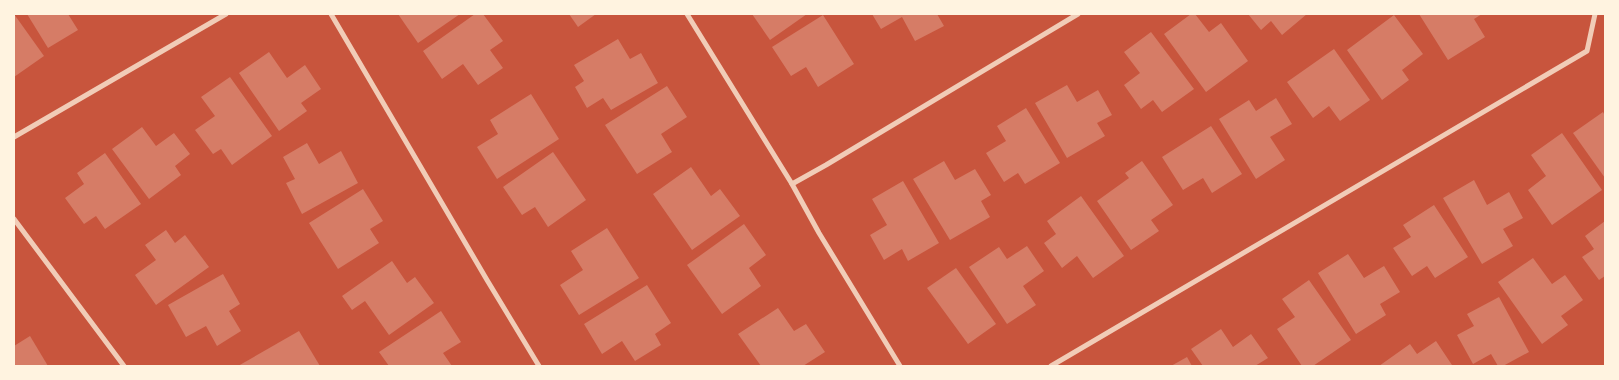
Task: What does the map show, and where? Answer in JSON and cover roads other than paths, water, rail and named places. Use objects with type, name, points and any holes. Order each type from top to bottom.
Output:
[{"type":"street","points":[[14,138],[226,14]]},
{"type":"street","points":[[331,14],[539,366]]},
{"type":"street","points":[[687,14],[792,184],[819,233],[900,366]]},
{"type":"street","points":[[792,184],[1078,14]]},
{"type":"street","points":[[1051,366],[1587,51],[1595,14]]},
{"type":"street","points":[[14,220],[124,366]]}]
